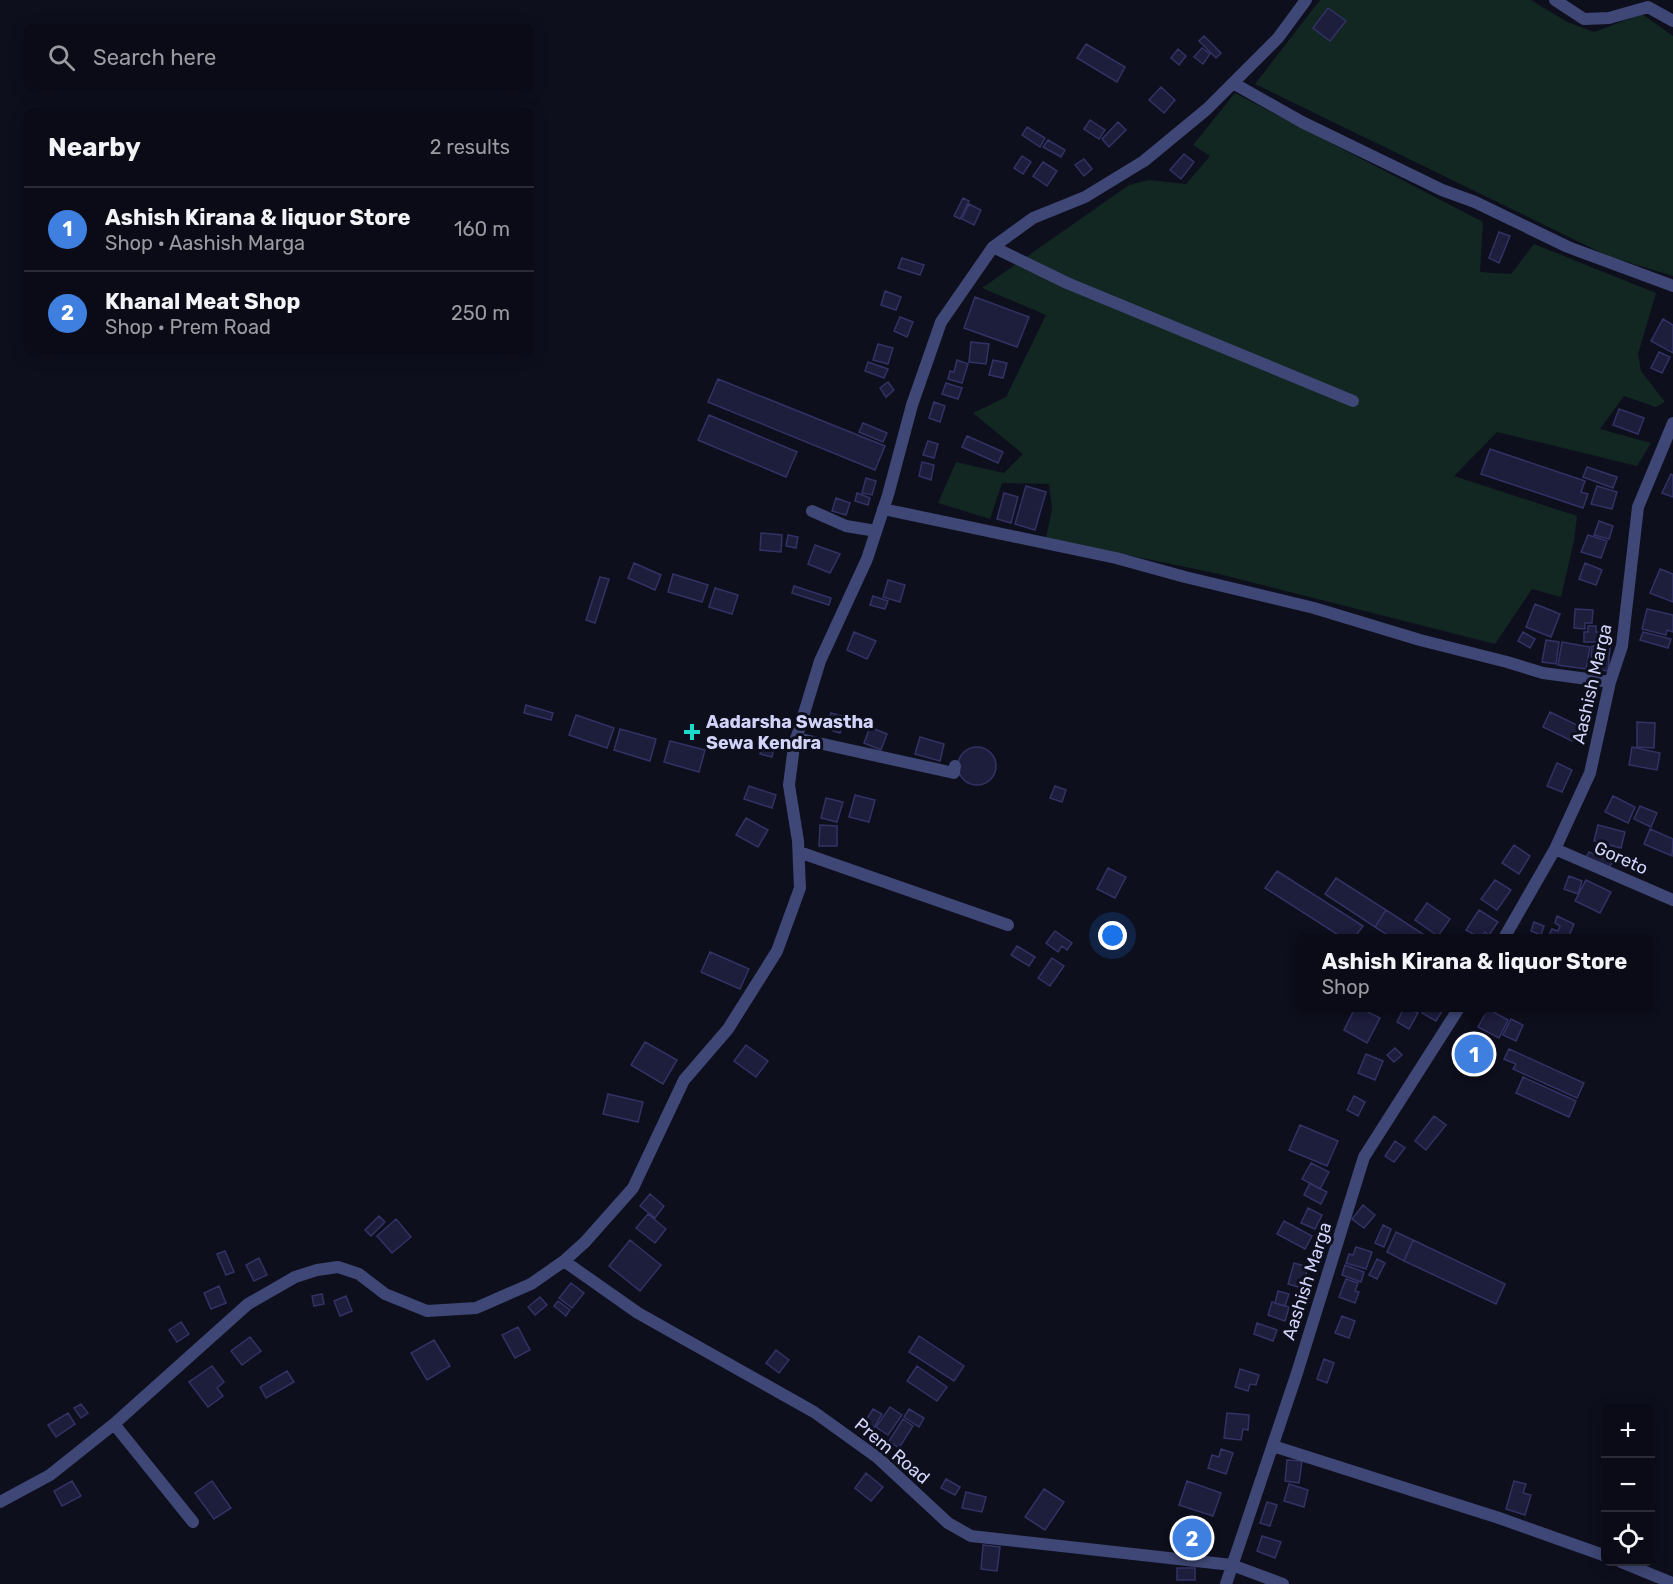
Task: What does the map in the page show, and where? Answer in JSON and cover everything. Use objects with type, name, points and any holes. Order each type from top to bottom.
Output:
[{"type":"street","points":[[0,1502],[50,1475],[114,1424],[248,1304],[295,1277],[317,1270],[338,1267],[359,1274],[385,1294],[427,1311],[476,1308],[531,1284],[564,1261],[585,1242],[633,1188],[684,1080],[728,1029],[777,951],[800,888],[799,852],[789,785],[796,738],[820,661],[867,559],[912,405],[941,322],[993,247],[1033,218],[1085,197],[1144,161],[1207,109],[1278,38],[1306,0]]},
{"type":"street","points":[[1555,0],[1584,19],[1610,18],[1648,7],[1673,21]]},
{"type":"street","points":[[1233,83],[1302,122],[1432,185],[1475,202],[1568,247],[1673,286]]},
{"type":"street","points":[[993,247],[1067,283],[1353,401]]},
{"type":"street","name":"Aashish Marga","points":[[1507,934],[1555,849],[1590,773],[1610,682],[1622,646],[1638,507],[1673,423]]},
{"type":"street","points":[[883,510],[1116,558],[1314,608],[1543,674],[1610,682]]},
{"type":"street","points":[[812,511],[846,526],[876,531]]},
{"type":"street","points":[[796,738],[954,773],[955,766]]},
{"type":"street","name":"Goreto","points":[[1555,849],[1673,900]]},
{"type":"street","points":[[799,852],[1008,925]]},
{"type":"street","name":"Aashish Marga","points":[[1226,1584],[1340,1240],[1364,1157],[1456,1012]]},
{"type":"street","name":"Prem Road","points":[[564,1261],[638,1313],[814,1412],[878,1458],[948,1523],[971,1536],[1232,1565],[1283,1584]]},
{"type":"street","points":[[114,1424],[193,1522]]},
{"type":"street","points":[[1272,1446],[1499,1518],[1601,1555]]},
{"type":"street","points":[[1633,1566],[1670,1579]]},
{"type":"green space","points":[[1320,0],[1531,0],[1567,22],[1594,32],[1642,14],[1673,36],[1673,276],[1608,256],[1255,84]]},
{"type":"green space","points":[[1235,93],[1483,222],[1480,272],[1511,274],[1534,244],[1656,293],[1638,354],[1641,371],[1665,402],[1656,407],[1624,396],[1600,429],[1651,443],[1637,466],[1497,432],[1454,476],[1577,516],[1574,541],[1561,597],[1532,589],[1495,644],[1219,574],[1046,538],[1052,509],[1049,484],[1002,483],[990,519],[938,503],[956,462],[1004,473],[1023,454],[973,413],[1006,397],[1046,315],[982,288],[1129,185],[1149,180],[1186,184],[1210,156],[1193,145]]},
{"type":"building","points":[[1328,8],[1346,21],[1330,41],[1313,28]]},
{"type":"building","points":[[1204,36],[1221,53],[1216,58],[1199,41]]},
{"type":"building","points":[[1086,44],[1125,67],[1117,82],[1077,58]]},
{"type":"building","points":[[1202,48],[1210,54],[1203,64],[1194,57]]},
{"type":"building","points":[[1178,49],[1186,56],[1179,65],[1171,58]]},
{"type":"building","points":[[1161,87],[1175,100],[1164,113],[1149,100]]},
{"type":"building","points":[[1090,120],[1105,130],[1099,139],[1084,129]]},
{"type":"building","points":[[1118,122],[1126,130],[1109,147],[1102,139]]},
{"type":"building","points":[[1027,127],[1045,138],[1040,147],[1022,135]]},
{"type":"building","points":[[1048,140],[1065,150],[1061,157],[1043,147]]},
{"type":"building","points":[[1184,154],[1194,162],[1181,179],[1170,170]]},
{"type":"building","points":[[1022,156],[1031,162],[1023,174],[1014,168]]},
{"type":"building","points":[[1084,159],[1092,169],[1084,176],[1075,165]]},
{"type":"building","points":[[1043,162],[1057,171],[1047,186],[1033,176]]},
{"type":"building","points":[[963,198],[969,201],[960,219],[954,216]]},
{"type":"building","points":[[969,204],[981,210],[974,225],[962,219]]},
{"type":"building","points":[[1499,232],[1510,236],[1499,263],[1489,258]]},
{"type":"building","points":[[902,258],[924,265],[920,275],[898,268]]},
{"type":"building","points":[[885,291],[901,297],[896,310],[881,305]]},
{"type":"building","points":[[975,297],[1029,317],[1017,347],[964,328]]},
{"type":"building","points":[[900,317],[913,322],[907,337],[894,331]]},
{"type":"building","points":[[1663,319],[1673,325],[1673,353],[1651,341]]},
{"type":"building","points":[[971,342],[989,344],[986,364],[969,362]]},
{"type":"building","points":[[878,344],[893,348],[888,364],[873,360]]},
{"type":"building","points":[[1659,352],[1670,357],[1662,373],[1651,368]]},
{"type":"building","points":[[957,360],[968,364],[962,383],[948,379],[950,371],[954,372]]},
{"type":"building","points":[[993,360],[1007,363],[1003,378],[989,375]]},
{"type":"building","points":[[868,362],[888,369],[884,378],[865,371]]},
{"type":"building","points":[[718,379],[885,446],[875,470],[708,402]]},
{"type":"building","points":[[888,382],[894,390],[886,397],[880,388]]},
{"type":"building","points":[[946,383],[962,388],[958,399],[942,394]]},
{"type":"building","points":[[934,402],[945,406],[940,422],[929,418]]},
{"type":"building","points":[[1619,409],[1644,418],[1638,434],[1613,425]]},
{"type":"building","points":[[709,415],[797,452],[786,477],[698,440]]},
{"type":"building","points":[[863,423],[887,433],[883,442],[859,432]]},
{"type":"building","points":[[967,436],[1003,452],[998,463],[962,447]]},
{"type":"building","points":[[928,441],[938,444],[934,458],[923,455]]},
{"type":"building","points":[[1490,449],[1585,481],[1581,492],[1588,494],[1583,508],[1481,474]]},
{"type":"building","points":[[922,462],[934,465],[931,480],[919,476]]},
{"type":"building","points":[[1587,467],[1617,477],[1613,488],[1583,477]]},
{"type":"building","points":[[1671,474],[1673,475],[1673,497],[1662,493]]},
{"type":"building","points":[[866,478],[876,481],[872,495],[862,493]]},
{"type":"building","points":[[1026,486],[1046,492],[1035,530],[1015,524]]},
{"type":"building","points":[[1597,486],[1617,492],[1612,509],[1591,504]]},
{"type":"building","points":[[857,493],[870,498],[868,505],[855,501]]},
{"type":"building","points":[[1004,493],[1018,497],[1011,523],[997,519]]},
{"type":"building","points":[[836,498],[850,503],[846,515],[832,511]]},
{"type":"building","points":[[1599,521],[1613,526],[1609,539],[1594,535]]},
{"type":"building","points":[[761,533],[782,535],[781,552],[760,550]]},
{"type":"building","points":[[788,535],[798,537],[796,548],[786,546]]},
{"type":"building","points":[[1588,535],[1607,541],[1601,558],[1581,552]]},
{"type":"building","points":[[815,545],[840,554],[830,573],[808,564]]},
{"type":"building","points":[[634,563],[661,575],[655,590],[628,578]]},
{"type":"building","points":[[1585,563],[1602,570],[1596,585],[1579,579]]},
{"type":"building","points":[[1660,569],[1673,574],[1673,602],[1650,593]]},
{"type":"building","points":[[673,574],[708,585],[702,602],[668,592]]},
{"type":"building","points":[[600,577],[609,579],[595,623],[586,620]]},
{"type":"building","points":[[888,580],[905,585],[900,602],[883,597]]},
{"type":"building","points":[[794,586],[831,598],[829,605],[792,593]]},
{"type":"building","points":[[715,588],[738,595],[732,614],[709,607]]},
{"type":"building","points":[[873,596],[888,601],[885,609],[870,605]]},
{"type":"building","points":[[1535,604],[1560,614],[1551,637],[1526,627]]},
{"type":"building","points":[[1575,609],[1593,610],[1592,623],[1585,623],[1585,629],[1574,628]]},
{"type":"building","points":[[1647,609],[1673,615],[1673,632],[1667,630],[1666,635],[1642,629]]},
{"type":"building","points":[[1588,626],[1596,626],[1596,632],[1602,632],[1602,642],[1584,642],[1584,632],[1588,632]]},
{"type":"building","points":[[854,632],[876,641],[867,659],[847,650]]},
{"type":"building","points":[[1523,632],[1535,639],[1530,648],[1518,641]]},
{"type":"building","points":[[1643,632],[1671,639],[1668,648],[1640,640]]},
{"type":"building","points":[[1546,640],[1559,642],[1556,664],[1542,662]]},
{"type":"building","points":[[1562,642],[1590,647],[1586,669],[1558,665]]},
{"type":"building","points":[[1592,646],[1610,647],[1608,671],[1590,669]]},
{"type":"building","points":[[526,705],[553,713],[551,720],[524,713]]},
{"type":"building","points":[[1550,712],[1579,726],[1572,741],[1543,727]]},
{"type":"building","points":[[831,713],[845,717],[840,733],[827,729]]},
{"type":"building","points":[[576,715],[614,728],[607,748],[569,735]]},
{"type":"building","points":[[1637,722],[1655,723],[1654,748],[1637,747]]},
{"type":"building","points":[[870,727],[887,734],[881,750],[864,743]]},
{"type":"building","points":[[620,729],[656,739],[650,761],[614,750]]},
{"type":"building","points":[[920,737],[944,744],[940,761],[915,754]]},
{"type":"building","points":[[670,741],[705,750],[699,772],[664,762]]},
{"type":"building","points":[[763,744],[774,747],[772,757],[760,754]]},
{"type":"building","points":[[977,747],[990,753],[996,766],[990,779],[977,785],[964,779],[958,766],[964,753]]},
{"type":"building","points":[[1632,747],[1660,753],[1657,770],[1629,765]]},
{"type":"building","points":[[1557,763],[1572,770],[1562,792],[1547,786]]},
{"type":"building","points":[[749,786],[776,795],[772,808],[744,799]]},
{"type":"building","points":[[1055,786],[1066,790],[1062,802],[1050,798]]},
{"type":"building","points":[[855,795],[875,800],[869,822],[849,817]]},
{"type":"building","points":[[1613,796],[1635,807],[1628,823],[1605,812]]},
{"type":"building","points":[[826,798],[843,802],[837,822],[821,818]]},
{"type":"building","points":[[1640,806],[1657,813],[1651,827],[1634,819]]},
{"type":"building","points":[[746,818],[768,830],[758,847],[736,835]]},
{"type":"building","points":[[820,825],[837,826],[837,846],[819,846]]},
{"type":"building","points":[[1598,825],[1625,832],[1621,848],[1594,841]]},
{"type":"building","points":[[1650,829],[1673,839],[1672,856],[1644,844]]},
{"type":"building","points":[[1597,844],[1619,853],[1615,863],[1593,854]]},
{"type":"building","points":[[1514,845],[1530,856],[1519,874],[1502,863]]},
{"type":"building","points":[[1589,852],[1612,862],[1608,871],[1584,861]]},
{"type":"building","points":[[1108,868],[1126,877],[1115,898],[1097,889]]},
{"type":"building","points":[[1277,871],[1363,926],[1357,934],[1337,934],[1265,888]]},
{"type":"building","points":[[1569,876],[1582,881],[1578,894],[1564,889]]},
{"type":"building","points":[[1336,878],[1386,910],[1375,927],[1325,894]]},
{"type":"building","points":[[1495,880],[1511,890],[1497,910],[1481,899]]},
{"type":"building","points":[[1586,880],[1611,892],[1600,913],[1575,901]]},
{"type":"building","points":[[1427,903],[1450,919],[1439,934],[1435,934],[1415,920]]},
{"type":"building","points":[[1386,910],[1423,934],[1386,934],[1375,927]]},
{"type":"building","points":[[1479,910],[1498,922],[1490,934],[1485,932],[1473,934],[1466,930]]},
{"type":"building","points":[[1557,916],[1574,924],[1570,934],[1550,934],[1552,929],[1558,931],[1560,926],[1555,923]]},
{"type":"building","points":[[1534,922],[1544,926],[1541,934],[1531,931]]},
{"type":"building","points":[[1055,931],[1072,943],[1067,950],[1062,946],[1058,952],[1046,943]]},
{"type":"building","points":[[1017,946],[1035,957],[1029,966],[1011,955]]},
{"type":"building","points":[[710,952],[749,969],[740,989],[701,972]]},
{"type":"building","points":[[1052,958],[1064,966],[1050,986],[1038,978]]},
{"type":"building","points":[[1353,1012],[1368,1012],[1380,1018],[1367,1043],[1344,1030]]},
{"type":"building","points":[[1402,1012],[1418,1013],[1409,1029],[1397,1022]]},
{"type":"building","points":[[1423,1012],[1442,1012],[1436,1021]]},
{"type":"building","points":[[1486,1012],[1493,1012],[1508,1020],[1499,1038],[1478,1027]]},
{"type":"building","points":[[1511,1019],[1523,1025],[1516,1041],[1503,1035]]},
{"type":"building","points":[[1464,1034],[1495,1049],[1484,1073],[1453,1058]]},
{"type":"building","points":[[645,1042],[677,1060],[663,1084],[631,1065]]},
{"type":"building","points":[[746,1045],[768,1061],[756,1077],[734,1061]]},
{"type":"building","points":[[1395,1048],[1402,1055],[1394,1062],[1387,1055]]},
{"type":"building","points":[[1509,1049],[1584,1083],[1577,1098],[1513,1069],[1516,1064],[1504,1059]]},
{"type":"building","points":[[1366,1054],[1383,1061],[1375,1080],[1358,1073]]},
{"type":"building","points":[[1523,1077],[1576,1101],[1569,1117],[1516,1093]]},
{"type":"building","points":[[608,1094],[643,1102],[638,1122],[603,1114]]},
{"type":"building","points":[[1354,1096],[1365,1102],[1358,1116],[1347,1110]]},
{"type":"building","points":[[1434,1116],[1446,1125],[1426,1150],[1415,1141]]},
{"type":"building","points":[[1300,1125],[1338,1141],[1327,1166],[1289,1150]]},
{"type":"building","points":[[1395,1141],[1405,1148],[1394,1162],[1385,1156]]},
{"type":"building","points":[[1311,1163],[1329,1172],[1320,1189],[1302,1179]]},
{"type":"building","points":[[1310,1183],[1327,1192],[1321,1204],[1304,1195]]},
{"type":"building","points":[[650,1194],[664,1206],[655,1218],[640,1206]]},
{"type":"building","points":[[1363,1205],[1375,1215],[1364,1228],[1352,1219]]},
{"type":"building","points":[[1308,1208],[1322,1215],[1315,1229],[1301,1223]]},
{"type":"building","points":[[648,1214],[666,1229],[655,1243],[636,1228]]},
{"type":"building","points":[[379,1216],[385,1222],[371,1236],[365,1230]]},
{"type":"building","points":[[396,1219],[411,1237],[392,1253],[377,1236]]},
{"type":"building","points":[[1284,1221],[1312,1236],[1305,1249],[1277,1234]]},
{"type":"building","points":[[1383,1225],[1391,1229],[1384,1247],[1375,1243]]},
{"type":"building","points":[[1396,1232],[1413,1240],[1404,1261],[1387,1252]]},
{"type":"building","points":[[630,1240],[661,1265],[640,1291],[609,1266]]},
{"type":"building","points":[[1413,1240],[1505,1284],[1496,1304],[1404,1261]]},
{"type":"building","points":[[1356,1247],[1372,1252],[1366,1269],[1346,1263],[1349,1254],[1353,1255]]},
{"type":"building","points":[[225,1251],[234,1272],[226,1275],[217,1254]]},
{"type":"building","points":[[259,1258],[267,1275],[254,1281],[246,1265]]},
{"type":"building","points":[[1377,1259],[1385,1263],[1377,1279],[1369,1275]]},
{"type":"building","points":[[1294,1263],[1308,1267],[1302,1288],[1288,1284]]},
{"type":"building","points":[[1345,1265],[1364,1272],[1361,1282],[1342,1275]]},
{"type":"building","points":[[1346,1279],[1358,1283],[1355,1291],[1359,1292],[1355,1303],[1339,1297]]},
{"type":"building","points":[[571,1283],[584,1293],[572,1308],[559,1298]]},
{"type":"building","points":[[219,1286],[226,1303],[211,1309],[204,1293]]},
{"type":"building","points":[[1278,1291],[1289,1294],[1285,1306],[1275,1303]]},
{"type":"building","points":[[322,1294],[324,1304],[314,1306],[312,1296]]},
{"type":"building","points":[[346,1296],[352,1311],[340,1316],[334,1301]]},
{"type":"building","points":[[540,1297],[547,1305],[535,1315],[528,1307]]},
{"type":"building","points":[[558,1301],[570,1310],[566,1316],[554,1306]]},
{"type":"building","points":[[1272,1302],[1289,1307],[1285,1321],[1268,1315]]},
{"type":"building","points":[[1342,1316],[1355,1321],[1349,1338],[1335,1333]]},
{"type":"building","points":[[181,1322],[189,1334],[177,1342],[169,1330]]},
{"type":"building","points":[[1257,1323],[1277,1330],[1273,1341],[1254,1334]]},
{"type":"building","points":[[518,1327],[530,1350],[515,1358],[502,1335]]},
{"type":"building","points":[[919,1336],[964,1366],[954,1381],[909,1352]]},
{"type":"building","points":[[250,1337],[261,1351],[242,1365],[231,1351]]},
{"type":"building","points":[[434,1340],[450,1366],[427,1380],[411,1353]]},
{"type":"building","points":[[776,1350],[789,1360],[779,1373],[766,1363]]},
{"type":"building","points":[[1324,1359],[1334,1363],[1327,1383],[1317,1379]]},
{"type":"building","points":[[212,1366],[224,1382],[217,1388],[223,1396],[208,1407],[189,1382]]},
{"type":"building","points":[[917,1366],[947,1387],[937,1401],[907,1381]]},
{"type":"building","points":[[1240,1369],[1259,1375],[1256,1385],[1250,1384],[1248,1391],[1235,1387]]},
{"type":"building","points":[[287,1371],[294,1382],[266,1398],[260,1387]]},
{"type":"building","points":[[81,1404],[88,1413],[81,1418],[74,1408]]},
{"type":"building","points":[[890,1407],[902,1415],[888,1435],[876,1427]]},
{"type":"building","points":[[873,1409],[882,1414],[872,1431],[863,1425]]},
{"type":"building","points":[[909,1409],[924,1418],[919,1427],[904,1417]]},
{"type":"building","points":[[68,1413],[75,1424],[56,1437],[48,1425]]},
{"type":"building","points":[[1227,1413],[1249,1415],[1248,1430],[1243,1429],[1241,1440],[1224,1438]]},
{"type":"building","points":[[903,1419],[913,1426],[899,1448],[889,1441]]},
{"type":"building","points":[[1221,1449],[1233,1453],[1226,1474],[1208,1468],[1212,1455],[1219,1457]]},
{"type":"building","points":[[1287,1460],[1302,1461],[1299,1483],[1285,1481]]},
{"type":"building","points":[[866,1473],[883,1487],[871,1501],[855,1488]]},
{"type":"building","points":[[946,1479],[960,1487],[955,1495],[941,1488]]},
{"type":"building","points":[[72,1481],[81,1496],[62,1506],[54,1491]]},
{"type":"building","points":[[212,1481],[231,1508],[214,1519],[195,1493]]},
{"type":"building","points":[[1187,1481],[1221,1493],[1213,1516],[1179,1505]]},
{"type":"building","points":[[1514,1481],[1526,1484],[1523,1493],[1531,1495],[1525,1515],[1506,1509]]},
{"type":"building","points":[[1289,1484],[1308,1490],[1304,1507],[1284,1501]]},
{"type":"building","points":[[1044,1489],[1064,1502],[1045,1530],[1025,1517]]},
{"type":"building","points":[[966,1492],[986,1497],[982,1512],[962,1508]]},
{"type":"building","points":[[1267,1502],[1277,1505],[1270,1526],[1260,1523]]},
{"type":"building","points":[[1179,1528],[1208,1535],[1205,1549],[1176,1542]]},
{"type":"building","points":[[1262,1536],[1281,1542],[1275,1558],[1257,1551]]},
{"type":"building","points":[[983,1545],[1000,1547],[997,1571],[981,1569]]},
{"type":"building","points":[[1177,1568],[1195,1568],[1195,1580],[1177,1580]]},
{"type":"place","name":"Aadarsha Swastha Sewa Kendra","points":[[692,732]]},
{"type":"place","name":"Ashish Kirana & liquor Store","points":[[1474,1054]]},
{"type":"place","name":"Khanal Meat Shop","points":[[1192,1538]]}]
